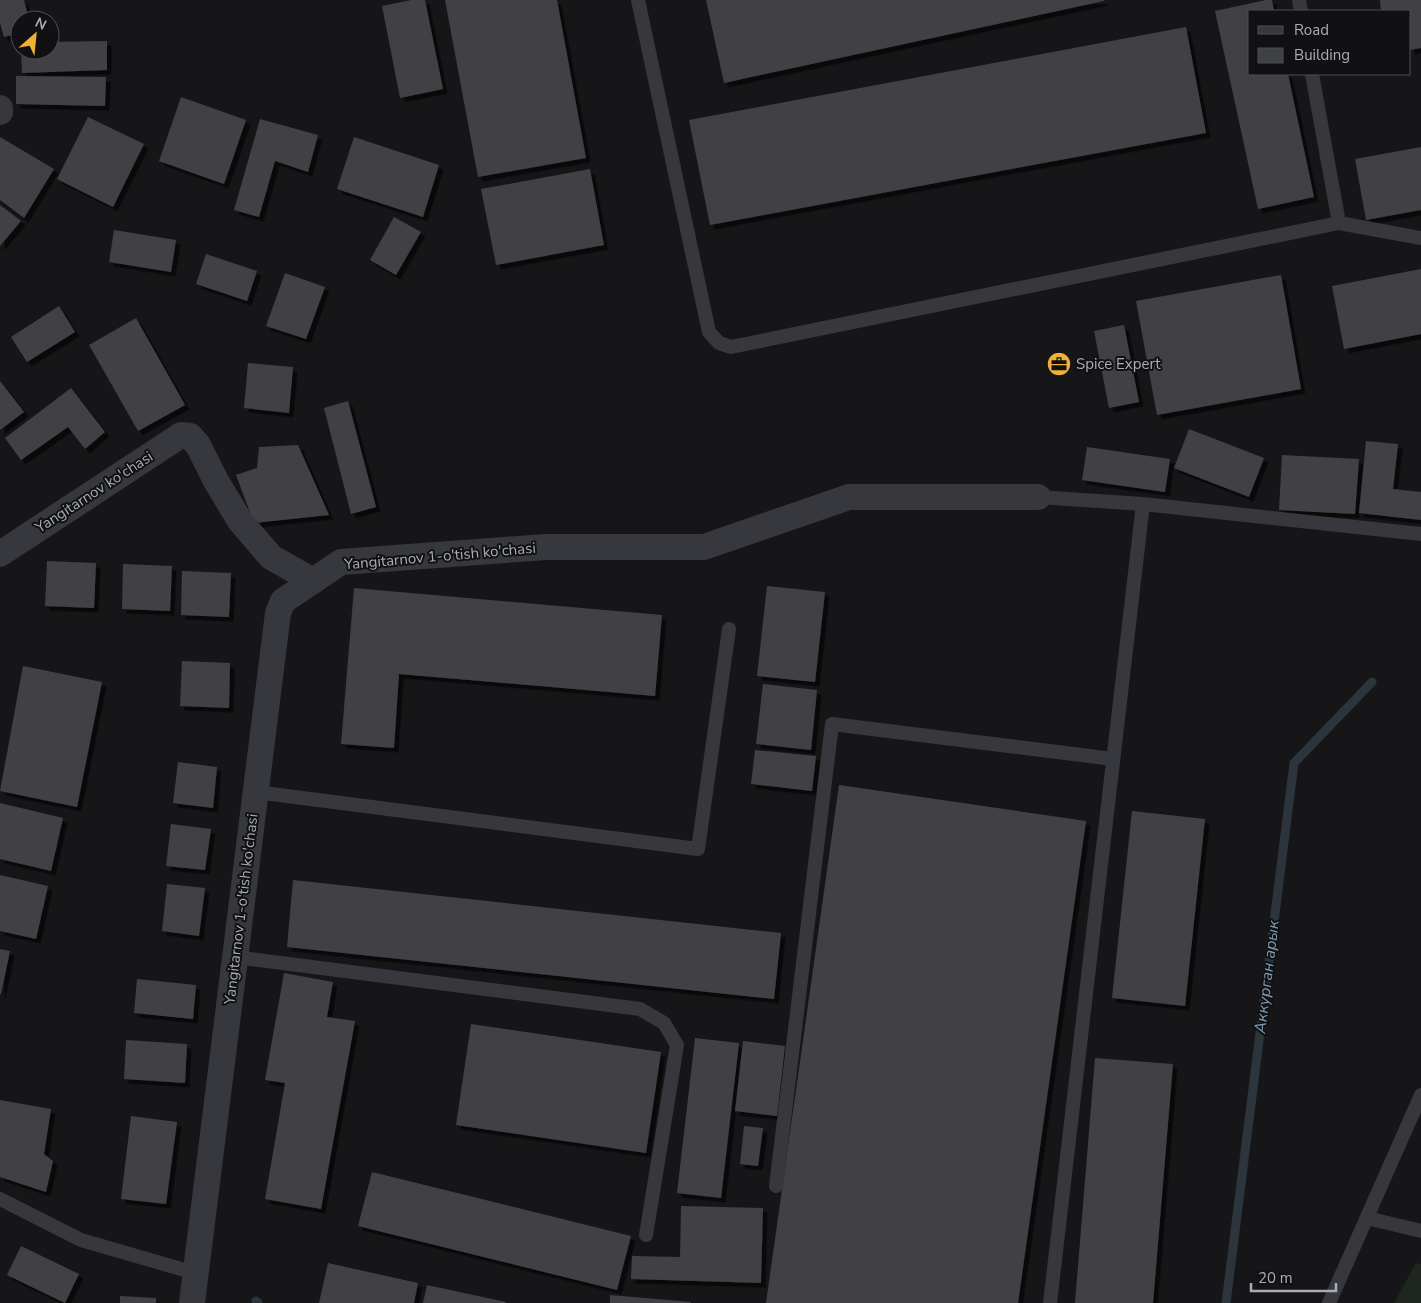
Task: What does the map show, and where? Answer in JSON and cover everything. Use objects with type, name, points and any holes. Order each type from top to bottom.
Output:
[{"type":"street","name":"Yangitarnov ko'chasi","points":[[0,554],[181,435],[190,436],[198,445],[216,481],[240,521],[271,557],[313,581]]},
{"type":"street","name":"Yangitarnov 1-o'tish ko'chasi","points":[[192,1303],[278,612],[283,601],[341,562],[546,547],[704,547],[849,497],[1038,497]]},
{"type":"lane","points":[[638,0],[710,332],[719,343],[731,347],[1339,223],[1421,238]]},
{"type":"lane","points":[[1312,75],[1339,223]]},
{"type":"lane","points":[[1038,497],[1143,504],[1421,534]]},
{"type":"lane","points":[[1050,1303],[1143,504]]},
{"type":"lane","points":[[256,792],[698,848],[729,629]]},
{"type":"lane","points":[[776,1186],[832,724],[1113,758]]},
{"type":"lane","points":[[234,957],[640,1009],[664,1024],[677,1045],[646,1235]]},
{"type":"lane","points":[[1329,1303],[1421,1095]]},
{"type":"lane","points":[[0,1199],[81,1240],[195,1272]]},
{"type":"lane","points":[[1368,1218],[1421,1231]]},
{"type":"shaded area","points":[[1416,1263],[1421,1264],[1421,1303],[1394,1303]]},
{"type":"building","points":[[0,0],[24,0],[26,10],[10,10],[10,36],[4,37],[0,23]]},
{"type":"building","points":[[411,0],[425,0],[443,89],[400,98],[382,6]]},
{"type":"building","points":[[445,0],[557,0],[586,158],[478,177]]},
{"type":"building","points":[[706,0],[1104,0],[1104,1],[724,83]]},
{"type":"building","points":[[1272,0],[1274,10],[1248,10],[1248,75],[1288,75],[1314,197],[1258,209],[1215,11]]},
{"type":"building","points":[[1380,0],[1421,0],[1421,48],[1411,50],[1411,10],[1381,10]]},
{"type":"building","points":[[1186,27],[1206,133],[710,225],[689,120]]},
{"type":"building","points":[[107,41],[107,70],[22,73],[21,60],[60,60],[60,42]]},
{"type":"building","points":[[16,76],[106,77],[105,106],[16,104]]},
{"type":"building","points":[[181,97],[246,120],[224,184],[159,161]]},
{"type":"building","points":[[88,117],[144,144],[113,207],[57,179]]},
{"type":"building","points":[[260,119],[318,135],[308,172],[275,161],[259,217],[234,210]]},
{"type":"building","points":[[0,137],[54,169],[24,218],[0,200]]},
{"type":"building","points":[[354,137],[439,165],[423,217],[337,189]]},
{"type":"building","points":[[1421,147],[1421,210],[1366,220],[1355,159]]},
{"type":"building","points":[[590,169],[604,245],[496,265],[481,189]]},
{"type":"building","points":[[0,205],[21,221],[0,246]]},
{"type":"building","points":[[394,217],[421,232],[396,275],[370,260]]},
{"type":"building","points":[[114,230],[176,240],[171,272],[109,262]]},
{"type":"building","points":[[206,254],[257,271],[247,301],[196,284]]},
{"type":"building","points":[[1421,269],[1421,334],[1344,349],[1332,286]]},
{"type":"building","points":[[285,273],[325,287],[306,339],[266,326]]},
{"type":"building","points":[[1281,275],[1301,389],[1157,415],[1136,301]]},
{"type":"building","points":[[59,306],[75,332],[27,362],[11,337]]},
{"type":"building","points":[[136,318],[185,405],[138,431],[89,345]]},
{"type":"building","points":[[1124,325],[1139,402],[1109,408],[1094,331]]},
{"type":"building","points":[[248,363],[293,367],[289,413],[244,408]]},
{"type":"building","points":[[0,381],[24,412],[0,430]]},
{"type":"building","points":[[71,388],[105,432],[85,449],[68,427],[21,460],[5,438]]},
{"type":"building","points":[[348,401],[376,507],[351,514],[324,408]]},
{"type":"building","points":[[1189,429],[1264,458],[1249,497],[1174,468]]},
{"type":"building","points":[[1366,441],[1398,444],[1393,489],[1421,492],[1421,520],[1359,513]]},
{"type":"building","points":[[298,445],[329,515],[254,523],[236,475],[257,468],[259,447]]},
{"type":"building","points":[[1087,447],[1170,459],[1165,492],[1082,480]]},
{"type":"building","points":[[1282,455],[1359,459],[1355,514],[1279,510]]},
{"type":"building","points":[[47,561],[96,563],[94,608],[45,606]]},
{"type":"building","points":[[123,564],[172,566],[170,611],[122,609]]},
{"type":"building","points":[[182,571],[231,573],[229,617],[181,615]]},
{"type":"building","points":[[767,586],[825,592],[815,682],[757,676]]},
{"type":"building","points":[[354,588],[662,615],[655,696],[399,674],[394,748],[341,744]]},
{"type":"building","points":[[182,661],[230,663],[229,708],[180,706]]},
{"type":"building","points":[[23,666],[102,682],[77,807],[0,791]]},
{"type":"building","points":[[763,684],[817,690],[811,750],[756,744]]},
{"type":"building","points":[[755,750],[816,756],[812,791],[751,784]]},
{"type":"building","points":[[178,762],[217,767],[213,808],[173,803]]},
{"type":"building","points":[[839,785],[1086,821],[1018,1303],[766,1303]]},
{"type":"building","points":[[0,803],[63,818],[51,871],[0,859]]},
{"type":"building","points":[[1132,811],[1205,819],[1185,1006],[1112,998]]},
{"type":"building","points":[[171,824],[211,829],[205,870],[166,866]]},
{"type":"building","points":[[0,875],[48,886],[36,939],[0,931]]},
{"type":"building","points":[[293,880],[781,933],[774,999],[287,947]]},
{"type":"building","points":[[167,884],[205,888],[199,936],[162,931]]},
{"type":"building","points":[[0,949],[10,951],[1,994],[0,994]]},
{"type":"building","points":[[284,973],[333,982],[327,1017],[355,1021],[321,1209],[265,1199],[285,1083],[265,1080]]},
{"type":"building","points":[[137,979],[196,985],[193,1019],[134,1013]]},
{"type":"building","points":[[471,1024],[661,1052],[646,1153],[456,1125]]},
{"type":"building","points":[[695,1038],[739,1043],[721,1198],[677,1193]]},
{"type":"building","points":[[126,1040],[187,1044],[185,1083],[124,1079]]},
{"type":"building","points":[[743,1041],[785,1046],[777,1116],[735,1111]]},
{"type":"building","points":[[1095,1058],[1173,1064],[1153,1303],[1075,1303]]},
{"type":"building","points":[[0,1100],[51,1109],[44,1154],[53,1161],[46,1192],[0,1177]]},
{"type":"building","points":[[131,1116],[177,1122],[166,1204],[121,1199]]},
{"type":"building","points":[[744,1126],[763,1128],[758,1166],[740,1164]]},
{"type":"building","points":[[372,1172],[631,1236],[617,1290],[358,1226]]},
{"type":"building","points":[[681,1206],[763,1208],[761,1283],[631,1279],[632,1256],[680,1257]]},
{"type":"building","points":[[21,1246],[79,1274],[65,1303],[7,1275]]},
{"type":"building","points":[[328,1263],[418,1283],[414,1303],[319,1303]]},
{"type":"building","points":[[427,1285],[506,1302],[506,1303],[423,1303]]},
{"type":"building","points":[[610,1295],[691,1302],[691,1303],[610,1303]]},
{"type":"building","points":[[120,1296],[156,1298],[156,1303],[120,1303]]},
{"type":"waterway","name":"Аккурган арык","points":[[1226,1303],[1294,763],[1372,682]]},
{"type":"place","name":"Spice Expert","points":[[1059,364]]}]
